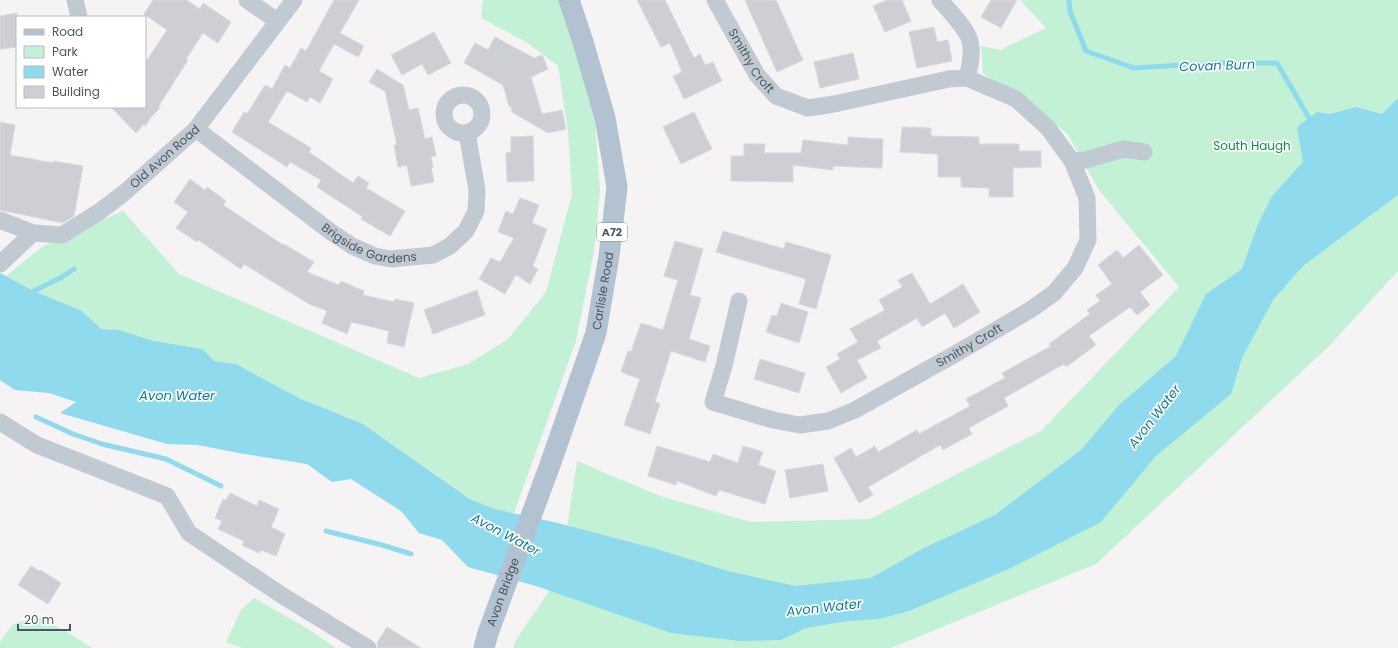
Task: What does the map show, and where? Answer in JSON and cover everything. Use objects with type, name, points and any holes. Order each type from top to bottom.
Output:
[{"type":"main road","name":"Carlisle Road","points":[[551,462],[596,332],[609,256],[617,187],[605,118],[569,0]]},
{"type":"main road","name":"Avon Bridge","points":[[486,640],[551,462]]},
{"type":"street","points":[[75,0],[79,16]]},
{"type":"street","points":[[247,0],[277,21]]},
{"type":"street","name":"Old Avon Road","points":[[0,220],[33,233],[62,235],[99,212],[124,193],[196,129],[294,0]]},
{"type":"street","name":"Smithy Croft","points":[[715,0],[757,75],[776,96],[808,108],[834,104],[949,79],[967,78],[1016,99],[1048,128],[1072,161],[1087,198],[1088,240],[1075,268],[1054,293],[1030,310],[958,353],[855,410],[828,421],[800,425],[774,420],[713,402],[724,366],[739,301]]},
{"type":"street","points":[[940,0],[963,28],[970,41],[971,59],[967,78]]},
{"type":"street","name":"Brigside Gardens","points":[[196,129],[324,228],[352,246],[375,256],[391,259],[433,255],[450,246],[466,231],[476,211],[477,190],[467,133]]},
{"type":"street","points":[[1072,161],[1086,160],[1123,149],[1144,152]]},
{"type":"street","points":[[0,264],[33,233]]},
{"type":"street","points":[[0,422],[37,445],[167,496],[189,534],[283,596],[368,648]]},
{"type":"green space","points":[[483,0],[558,0],[574,47],[595,122],[600,190],[594,251],[576,341],[514,513],[495,509],[471,499],[363,424],[299,398],[236,364],[214,361],[203,349],[154,341],[119,330],[100,329],[82,311],[34,291],[6,276],[42,247],[123,211],[179,274],[419,378],[468,364],[508,339],[546,292],[572,194],[568,131],[558,66],[526,42],[481,18]]},
{"type":"green space","name":"South Haugh","points":[[1020,0],[1398,0],[1398,271],[1328,347],[1096,564],[891,648],[513,648],[516,640],[560,575],[577,461],[660,496],[751,522],[870,519],[1041,431],[1179,287],[1099,190],[1068,135],[1034,104],[996,83],[983,73],[981,46],[1000,50],[1046,28]]},
{"type":"green space","points":[[254,598],[305,627],[336,648],[242,648],[226,642],[241,610]]},
{"type":"green space","points":[[37,616],[67,632],[92,648],[0,648],[0,642],[12,625]]},
{"type":"water","name":"Avon Water","points":[[1398,98],[1398,195],[1303,266],[1273,300],[1242,358],[1231,394],[1156,456],[1101,522],[1011,568],[909,611],[879,619],[848,621],[806,628],[781,640],[741,641],[671,633],[536,586],[468,567],[442,540],[419,533],[401,511],[351,479],[332,482],[307,464],[198,445],[167,444],[60,413],[76,402],[49,393],[15,390],[0,380],[0,273],[34,291],[82,311],[101,329],[119,330],[154,341],[203,349],[214,361],[236,364],[299,398],[363,424],[470,499],[495,509],[558,523],[657,549],[728,571],[795,586],[871,578],[924,548],[995,515],[1082,449],[1119,405],[1176,356],[1206,294],[1242,269],[1258,224],[1272,196],[1303,162],[1297,127],[1317,112],[1330,114],[1356,107],[1382,114]]},
{"type":"building","points":[[153,0],[186,0],[200,9],[203,3],[231,22],[218,43],[203,33],[186,59],[188,60],[158,107],[161,107],[151,117],[145,127],[145,123],[136,133],[112,108],[146,108],[146,62],[167,30],[144,14]]},
{"type":"building","points":[[334,0],[359,0],[340,33],[364,46],[358,57],[334,44],[319,71],[333,79],[320,103],[310,97],[307,102],[287,91],[268,122],[311,148],[309,152],[353,183],[358,176],[369,183],[366,188],[405,211],[390,236],[361,219],[363,217],[317,187],[321,180],[290,162],[287,167],[232,132],[244,112],[247,114],[265,85],[272,89],[285,65],[290,68],[301,48],[306,51]]},
{"type":"building","points":[[637,0],[665,0],[694,58],[700,54],[705,65],[713,62],[722,81],[684,99],[673,76],[682,72],[670,43],[661,47]]},
{"type":"building","points":[[745,0],[776,0],[803,60],[777,72]]},
{"type":"building","points":[[887,0],[902,0],[911,21],[885,32],[873,6]]},
{"type":"building","points":[[991,0],[1017,0],[1001,28],[981,17]]},
{"type":"building","points":[[17,13],[16,47],[0,49],[0,16]]},
{"type":"building","points":[[934,27],[937,42],[948,40],[952,61],[917,68],[909,32]]},
{"type":"building","points":[[434,32],[451,63],[428,75],[422,64],[402,75],[391,55]]},
{"type":"building","points":[[495,37],[534,58],[542,55],[548,69],[531,77],[542,114],[562,110],[566,129],[548,133],[512,112],[503,85],[464,63],[475,43],[488,50]]},
{"type":"building","points":[[853,53],[859,79],[820,88],[814,62]]},
{"type":"building","points":[[377,69],[403,85],[409,110],[418,108],[425,139],[432,137],[436,156],[431,157],[434,182],[411,186],[407,165],[398,167],[394,145],[397,145],[385,91],[369,82]]},
{"type":"building","points":[[694,112],[712,149],[681,164],[663,127]]},
{"type":"building","points":[[0,122],[15,125],[10,155],[53,163],[53,161],[83,166],[74,216],[63,223],[0,210]]},
{"type":"building","points":[[902,127],[931,128],[931,136],[979,137],[979,144],[1019,144],[1019,151],[1041,151],[1041,167],[1013,168],[1013,197],[989,197],[989,188],[961,187],[961,177],[938,177],[938,154],[900,152]]},
{"type":"building","points":[[533,136],[534,181],[507,182],[506,153],[511,152],[511,137]]},
{"type":"building","points":[[848,137],[883,139],[882,168],[833,166],[833,170],[793,165],[793,182],[731,181],[731,156],[744,156],[744,144],[765,144],[764,153],[801,153],[803,140],[848,145]]},
{"type":"building","points":[[190,179],[205,190],[207,187],[226,201],[223,205],[283,245],[284,244],[314,262],[307,272],[339,285],[341,281],[364,291],[363,295],[394,302],[395,299],[414,303],[404,347],[387,343],[389,331],[351,322],[347,334],[322,323],[327,311],[309,304],[244,264],[241,269],[198,240],[197,242],[176,228],[188,212],[174,202]]},
{"type":"building","points":[[520,198],[539,205],[532,223],[547,229],[533,266],[538,269],[530,284],[516,275],[505,294],[479,279],[491,258],[500,262],[514,238],[498,232],[506,211],[513,214]]},
{"type":"building","points":[[723,231],[784,249],[786,242],[831,255],[816,309],[799,304],[806,279],[716,252]]},
{"type":"building","points":[[675,241],[703,249],[690,295],[701,298],[689,339],[710,346],[705,362],[671,351],[655,402],[660,404],[650,434],[624,425],[640,379],[621,372],[628,351],[631,352],[641,323],[663,330],[678,280],[664,276]]},
{"type":"building","points":[[1139,245],[1163,275],[1140,292],[1150,305],[1137,315],[1130,307],[1089,336],[1096,345],[1066,367],[1064,364],[1004,398],[1008,406],[969,428],[972,434],[943,450],[940,445],[868,487],[873,495],[859,503],[834,458],[851,448],[856,457],[875,446],[878,452],[917,430],[919,434],[970,406],[966,399],[1005,378],[1002,373],[1051,346],[1049,344],[1090,314],[1087,310],[1100,301],[1096,295],[1112,284],[1098,265],[1117,250],[1123,258]]},
{"type":"building","points":[[912,273],[930,304],[963,284],[980,312],[954,328],[945,313],[922,327],[917,318],[877,341],[881,348],[857,360],[867,378],[841,393],[826,367],[840,359],[837,354],[858,342],[850,329],[885,310],[879,300],[902,287],[898,280]]},
{"type":"building","points":[[477,290],[485,315],[433,334],[424,310]]},
{"type":"building","points":[[781,303],[808,312],[799,343],[766,332],[772,315],[777,316]]},
{"type":"building","points":[[760,359],[805,373],[799,393],[754,379]]},
{"type":"building","points":[[657,446],[710,462],[713,454],[738,463],[743,446],[763,452],[758,465],[776,471],[765,504],[719,490],[716,496],[677,481],[676,485],[648,476]]},
{"type":"building","points":[[823,464],[828,491],[790,498],[785,470]]},
{"type":"building","points":[[230,493],[257,506],[259,500],[279,509],[271,527],[285,534],[276,556],[261,550],[259,553],[242,545],[244,541],[218,529],[222,521],[215,518],[223,499],[226,501]]},
{"type":"building","points":[[31,566],[61,583],[48,604],[18,585]]},
{"type":"building","points":[[387,627],[421,648],[378,648],[377,643]]},
{"type":"waterway","name":"Covan Burn","points":[[1069,0],[1070,11],[1086,51],[1134,68],[1216,63],[1277,63],[1309,118],[1313,121]]},
{"type":"waterway","points":[[34,291],[62,277],[74,269]]},
{"type":"waterway","points":[[36,417],[73,434],[102,444],[166,459],[221,486]]},
{"type":"waterway","points":[[326,531],[411,554]]}]
